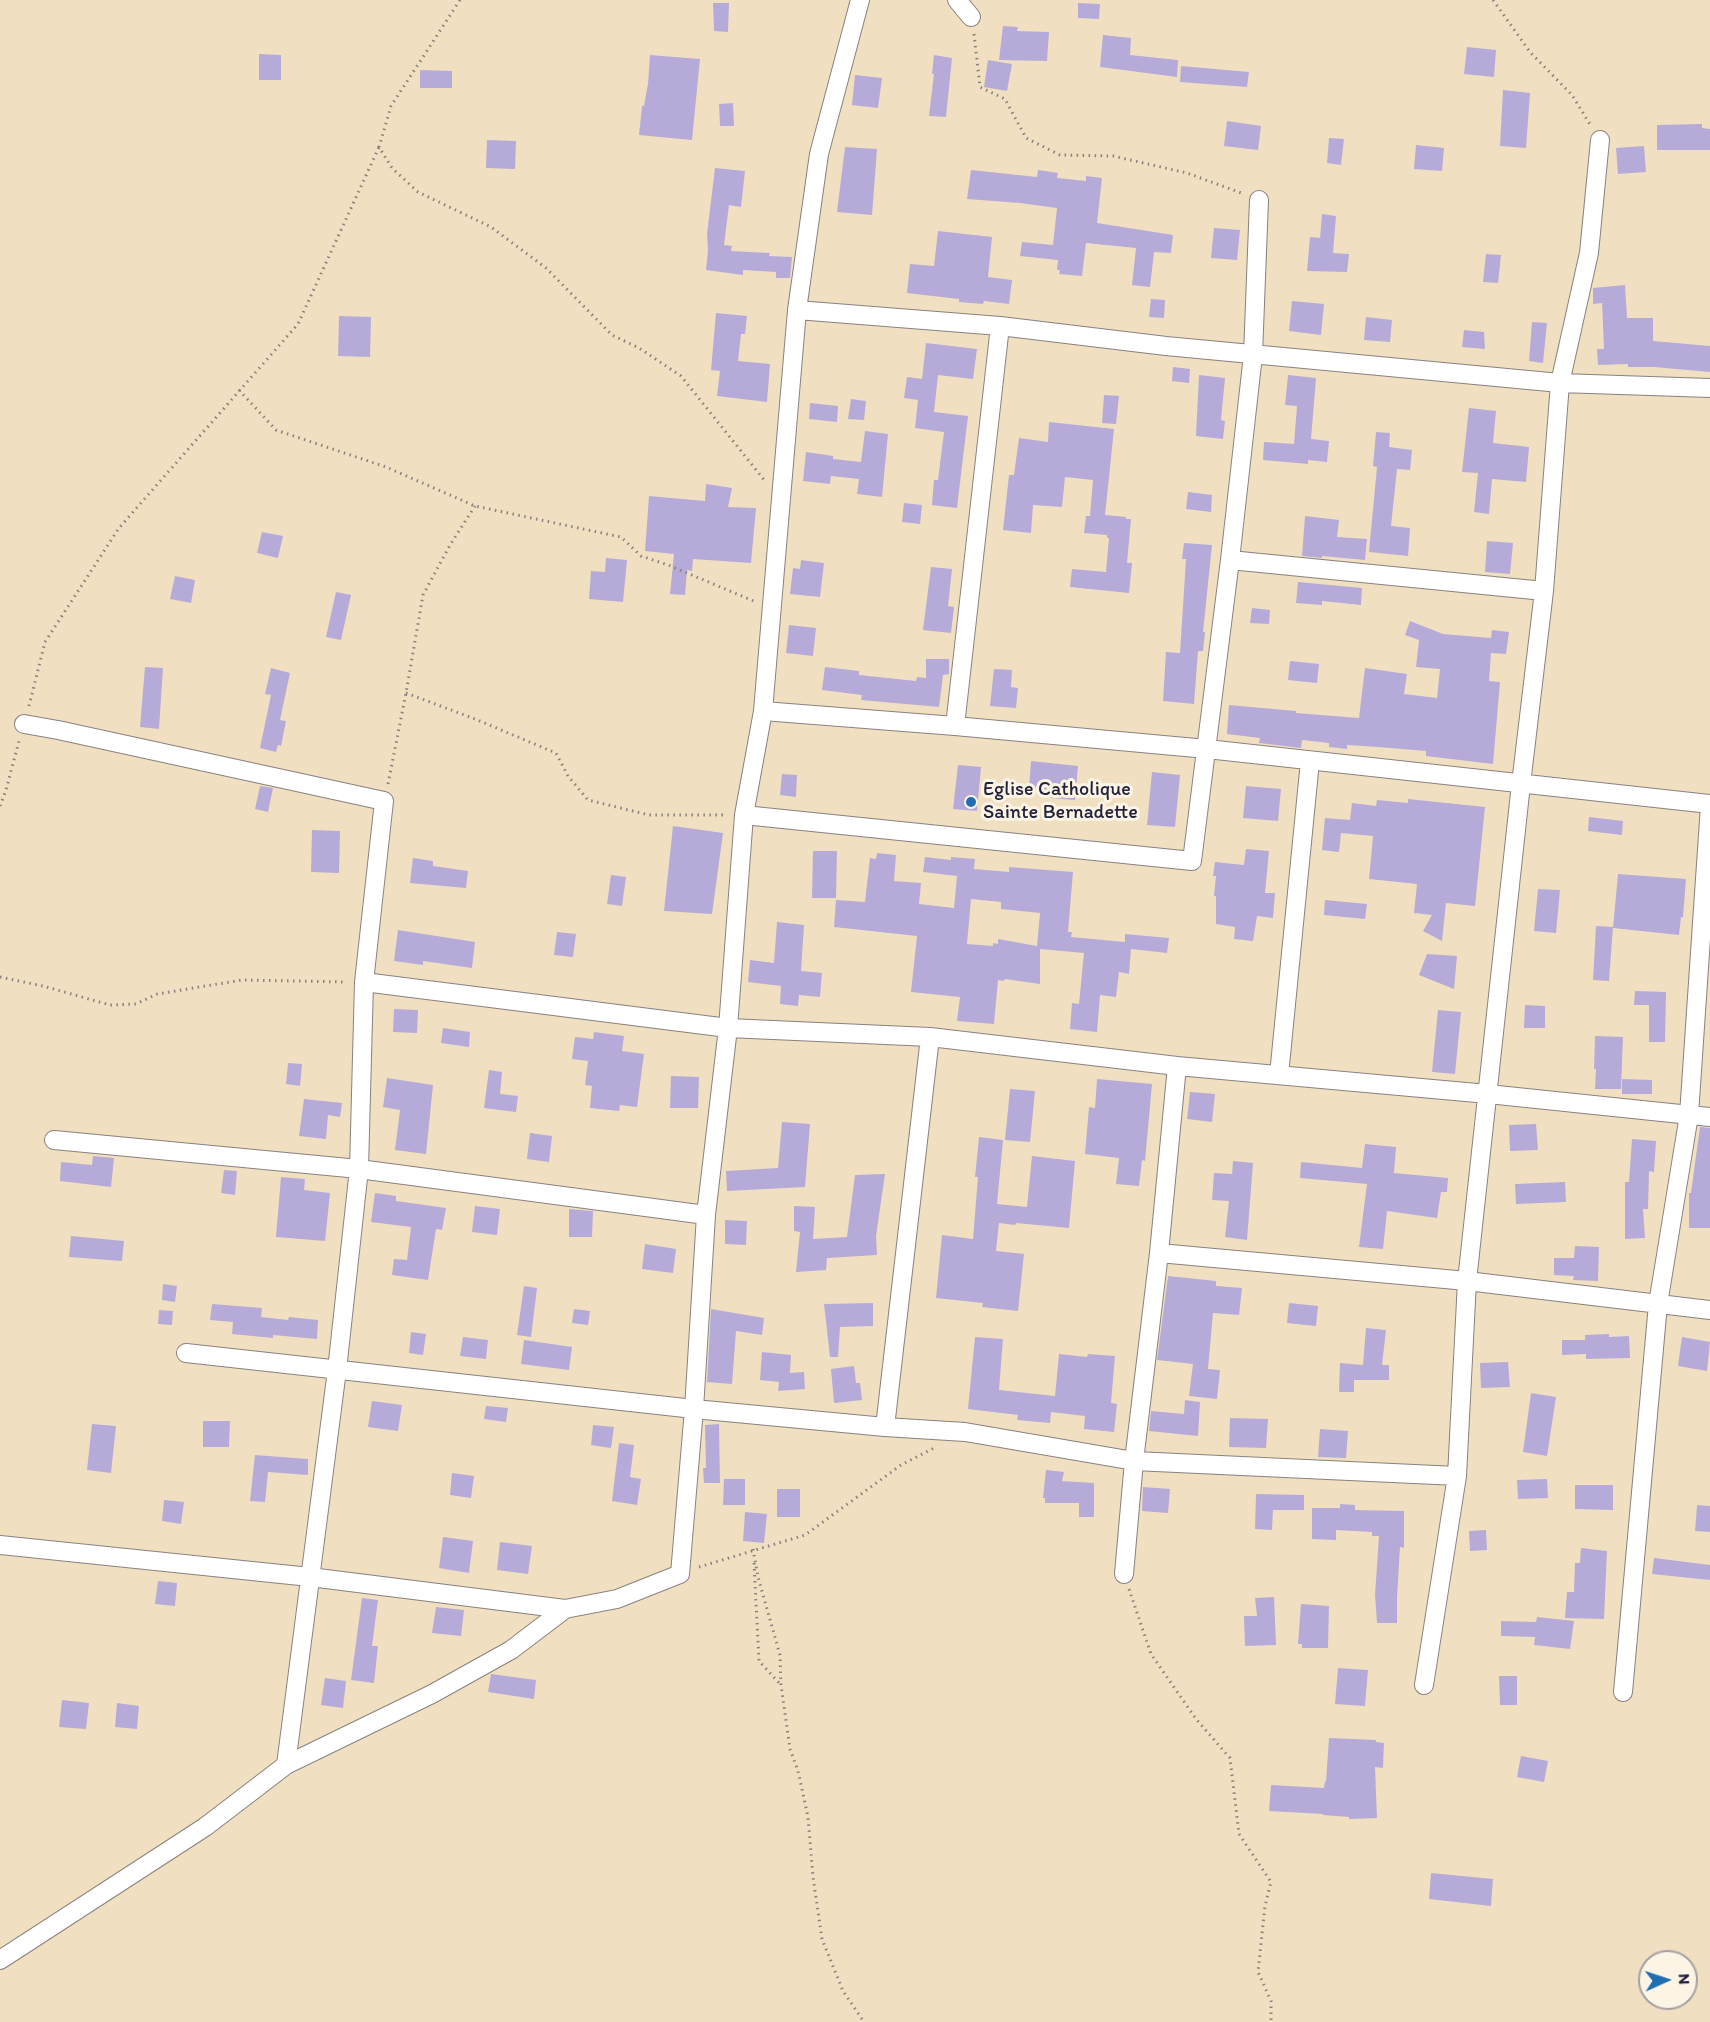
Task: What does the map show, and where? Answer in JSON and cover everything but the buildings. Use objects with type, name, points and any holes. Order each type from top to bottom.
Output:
[{"type":"street","points":[[0,1545],[310,1577],[565,1609],[616,1599],[680,1574],[694,1409],[706,1215],[728,1028],[744,815],[763,711],[797,310],[819,154],[860,0]]},
{"type":"street","points":[[957,0],[971,17]]},
{"type":"street","points":[[1424,1685],[1457,1476],[1467,1281],[1544,591],[1560,383],[1589,253],[1600,140]]},
{"type":"street","points":[[744,815],[1192,861],[1230,560],[1252,355],[1259,200]]},
{"type":"street","points":[[797,310],[1000,326],[1252,355],[1560,383],[1710,388]]},
{"type":"street","points":[[955,726],[1000,326]]},
{"type":"street","points":[[1230,560],[1544,591]]},
{"type":"street","points":[[763,711],[1207,749],[1710,805],[1703,1004],[1689,1115],[1658,1304],[1623,1692]]},
{"type":"street","points":[[24,724],[58,729],[384,801],[364,982],[359,1169],[337,1370],[286,1765]]},
{"type":"street","points":[[1279,1075],[1310,761]]},
{"type":"street","points":[[364,982],[728,1028],[930,1037],[1177,1066],[1710,1117]]},
{"type":"street","points":[[885,1427],[930,1037]]},
{"type":"street","points":[[1124,1574],[1177,1066]]},
{"type":"street","points":[[54,1140],[359,1169],[706,1215]]},
{"type":"street","points":[[1159,1253],[1467,1281],[1710,1310]]},
{"type":"street","points":[[186,1353],[694,1409],[965,1432],[1134,1461],[1457,1476]]},
{"type":"street","points":[[0,1960],[205,1827],[286,1765],[432,1694],[511,1650],[565,1609]]},
{"type":"path","points":[[0,806],[45,642],[119,528],[298,324],[379,147],[391,106],[460,0]]},
{"type":"path","points":[[1493,0],[1530,52],[1572,95],[1600,140]]},
{"type":"path","points":[[971,17],[980,87],[1005,99],[1026,138],[1060,155],[1113,156],[1187,173],[1259,200]]},
{"type":"path","points":[[379,147],[392,168],[418,192],[491,227],[546,268],[612,335],[639,348],[681,376],[780,501]]},
{"type":"path","points":[[239,390],[276,430],[386,467],[475,506],[621,537],[641,556],[772,607]]},
{"type":"path","points":[[384,801],[423,595],[450,545],[475,506]]},
{"type":"path","points":[[406,693],[556,753],[568,776],[588,800],[649,815],[744,815]]},
{"type":"path","points":[[0,977],[111,1005],[136,1005],[157,994],[242,980],[364,982]]},
{"type":"path","points":[[680,1574],[753,1549],[805,1535],[901,1465],[965,1432]]},
{"type":"path","points":[[753,1549],[759,1661],[781,1685]]},
{"type":"path","points":[[753,1549],[758,1577],[780,1654],[781,1685],[790,1749],[798,1771],[808,1816],[813,1877],[822,1939],[843,1991],[864,2022]]},
{"type":"path","points":[[1124,1574],[1151,1654],[1196,1719],[1230,1758],[1239,1834],[1271,1882],[1265,1906],[1258,1972],[1271,2001],[1271,2022]]},
{"type":"place","name":"Eglise Catholique Sainte Bernadette","points":[[971,802]]}]
